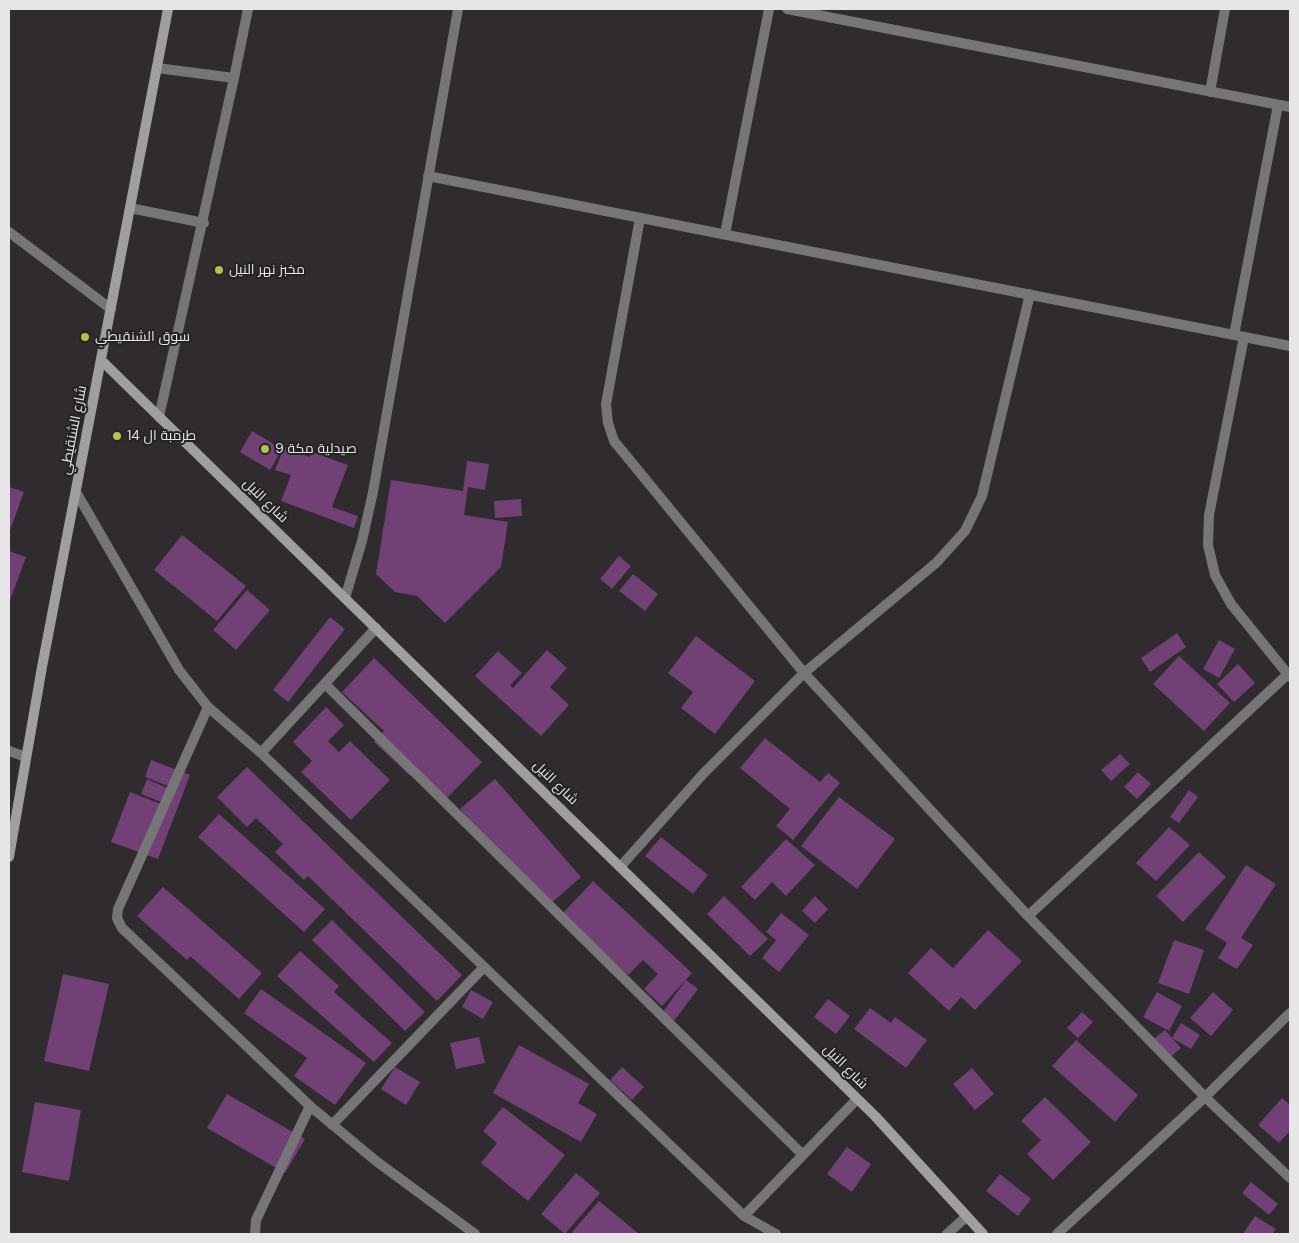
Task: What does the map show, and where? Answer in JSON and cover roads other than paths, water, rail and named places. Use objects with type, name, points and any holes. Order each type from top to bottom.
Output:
[{"type":"street","name":"شارع الشنقيطي","points":[[9,857],[26,757],[168,9]]},
{"type":"street","points":[[159,417],[204,223],[248,9]]},
{"type":"street","points":[[345,598],[372,500],[458,9]]},
{"type":"street","points":[[724,234],[769,9]]},
{"type":"street","points":[[787,9],[1290,107]]},
{"type":"street","points":[[1210,92],[1225,9]]},
{"type":"street","points":[[157,68],[234,78]]},
{"type":"street","points":[[1028,916],[1289,675],[1231,604],[1216,575],[1208,545],[1209,515],[1278,105]]},
{"type":"street","points":[[428,176],[1290,346]]},
{"type":"street","points":[[130,208],[204,223]]},
{"type":"street","points":[[640,218],[606,404],[608,423],[614,441],[804,673],[1028,916],[1205,1097],[1290,1178]]},
{"type":"street","points":[[9,232],[111,309]]},
{"type":"street","points":[[621,866],[703,774],[804,673],[936,563],[965,531],[982,496],[1030,294]]},
{"type":"street","name":"شارع النيل","points":[[101,360],[621,866],[857,1099],[982,1234]]},
{"type":"street","points":[[76,492],[179,670],[208,707],[261,753],[744,1216],[776,1234]]},
{"type":"street","points":[[261,753],[376,628]]},
{"type":"street","points":[[325,684],[803,1155]]},
{"type":"street","points":[[208,707],[118,909],[117,918],[122,928],[310,1106],[376,1161],[475,1234]]},
{"type":"street","points":[[9,751],[26,757]]},
{"type":"street","points":[[332,1125],[484,967]]},
{"type":"street","points":[[1057,1234],[1205,1097],[1290,1013]]},
{"type":"street","points":[[744,1216],[857,1099]]},
{"type":"street","points":[[256,1234],[256,1220],[310,1106]]},
{"type":"street","points":[[947,1234],[966,1217]]},
{"type":"place","name":"مخبز نهر النيل","points":[[219,270]]},
{"type":"place","name":"سوق الشنقيطي","points":[[85,337]]},
{"type":"place","name":"طرمبة ال 14","points":[[117,436]]},
{"type":"place","name":"صيدلية مكة 9","points":[[265,449]]}]
